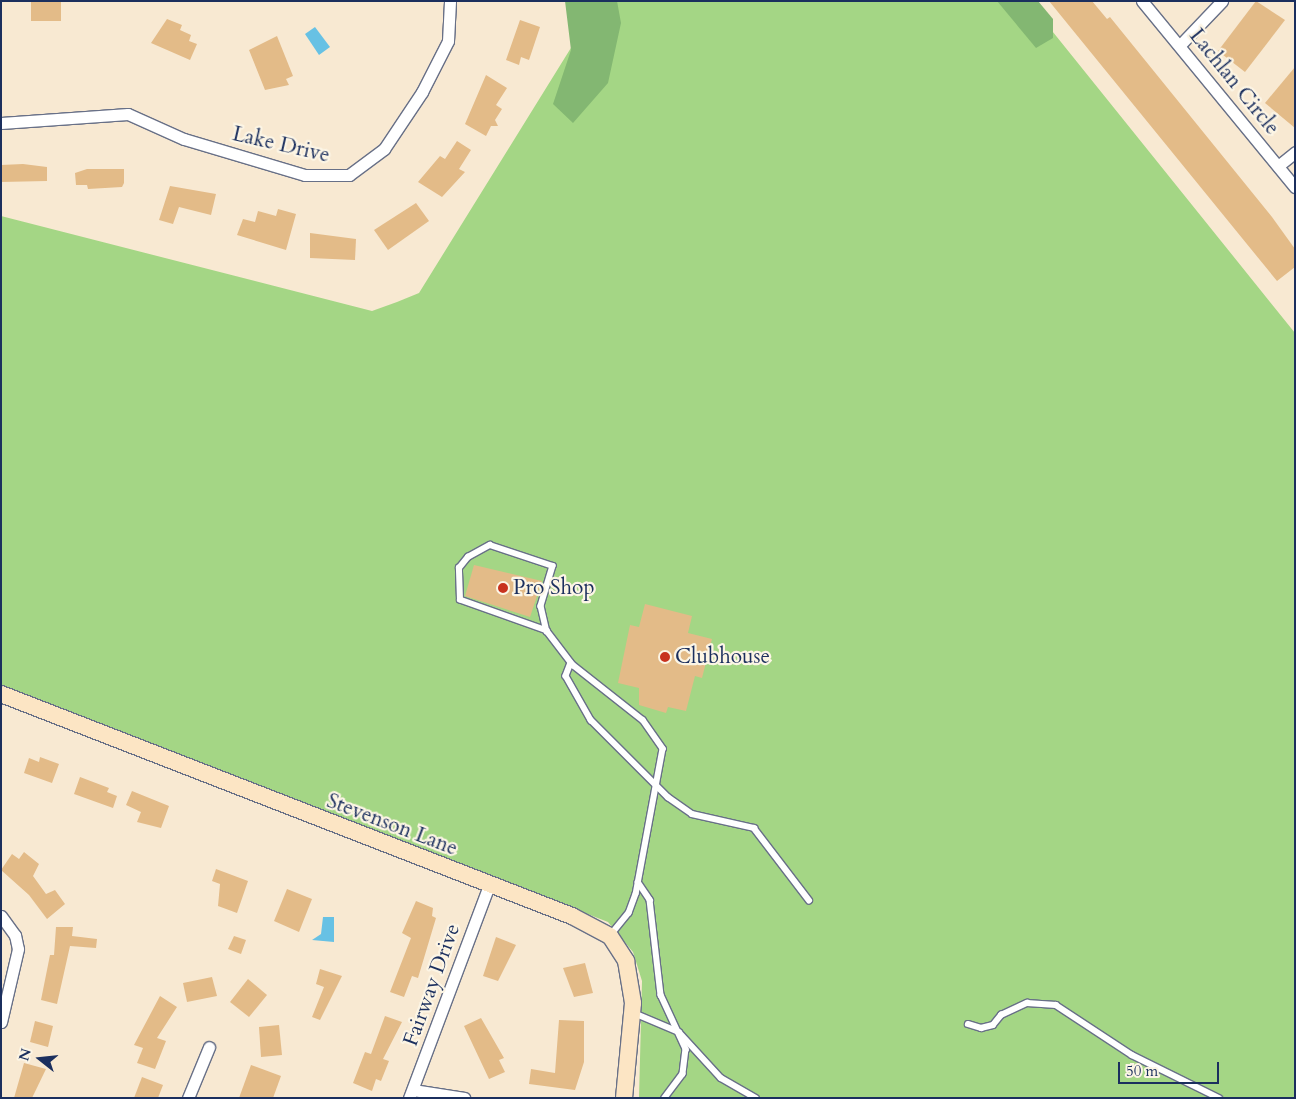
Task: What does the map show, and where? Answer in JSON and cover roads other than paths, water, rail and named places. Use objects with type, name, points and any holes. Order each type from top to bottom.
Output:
[{"type":"street","name":"Lake Drive","points":[[1,123],[128,114],[184,139],[305,175],[349,175],[384,149],[422,92],[448,41],[450,1]]},
{"type":"street","name":"Lachlan Circle","points":[[1142,1],[1295,187]]},
{"type":"street","points":[[1180,45],[1222,1]]},
{"type":"street","points":[[1278,166],[1295,152]]},
{"type":"street","name":"Stevenson Lane","points":[[1,694],[572,916],[610,936],[626,961],[632,1012],[624,1098]]},
{"type":"street","name":"Fairway Drive","points":[[411,1094],[489,885]]},
{"type":"street","points":[[1,916],[16,935],[18,948],[1,1022]]},
{"type":"street","points":[[188,1098],[210,1047]]},
{"type":"street","points":[[411,1094],[464,1098]]},
{"type":"lane","points":[[547,631],[460,600],[459,568],[468,557],[490,545],[553,566],[541,606],[547,631],[571,663],[657,737],[664,761],[638,882],[629,913],[610,936]]},
{"type":"lane","points":[[571,663],[566,676],[591,720],[692,814],[754,828],[809,900]]},
{"type":"lane","points":[[638,882],[650,900],[661,995],[686,1049],[685,1067],[665,1098]]},
{"type":"lane","points":[[968,1024],[981,1028],[993,1025],[1001,1015],[1027,1003],[1056,1005],[1132,1055],[1219,1098]]},
{"type":"lane","points":[[632,1012],[679,1032],[721,1078],[756,1098]]},
{"type":"water","points":[[315,27],[330,47],[319,55],[305,34]]},
{"type":"water","points":[[323,917],[334,917],[334,942],[312,940],[321,934]]},
{"type":"place","name":"Pro Shop","points":[[503,588]]},
{"type":"place","name":"Clubhouse","points":[[665,657]]}]
